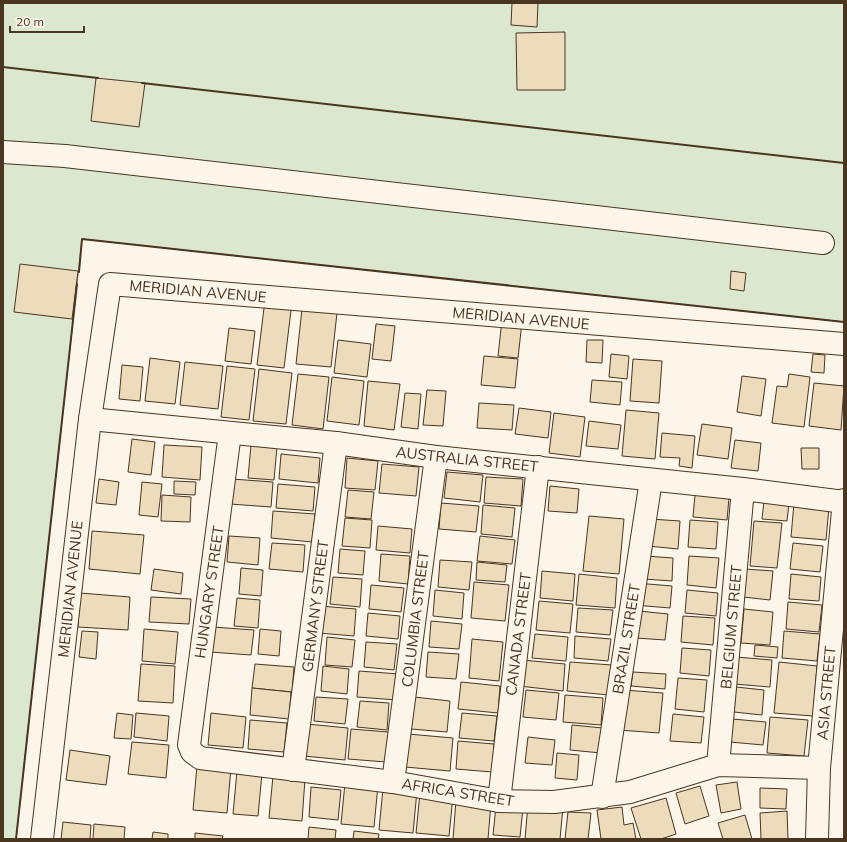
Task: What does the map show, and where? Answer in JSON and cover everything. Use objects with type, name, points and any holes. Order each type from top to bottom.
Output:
[{"type":"street","points":[[3,152],[65,156],[823,243]]},
{"type":"street","name":"MERIDIAN AVENUE","points":[[42,839],[90,418],[110,284],[844,344]]},
{"type":"street","name":"AUSTRALIA STREET","points":[[90,418],[336,443],[436,457],[744,489],[844,502]]},
{"type":"street","name":"HUNGARY STREET","points":[[192,752],[189,744],[230,433]]},
{"type":"street","name":"GERMANY STREET","points":[[294,770],[336,443]]},
{"type":"street","name":"COLUMBIA STREET","points":[[394,782],[436,457]]},
{"type":"street","name":"CANADA STREET","points":[[499,801],[538,467]]},
{"type":"street","name":"BRAZIL STREET","points":[[602,797],[651,480]]},
{"type":"street","name":"BELGIUM STREET","points":[[718,765],[744,489]]},
{"type":"street","name":"ASIA STREET","points":[[817,839],[819,768],[844,502]]},
{"type":"street","name":"AFRICA STREET","points":[[192,752],[200,758],[394,782],[499,801],[554,802],[602,797],[630,792],[718,765],[819,768]]},
{"type":"green space","points":[[3,3],[844,3],[844,322],[82,239],[16,839],[3,839]]},
{"type":"building","points":[[512,3],[538,3],[537,27],[511,25]]},
{"type":"building","points":[[565,32],[565,90],[517,90],[516,33]]},
{"type":"building","points":[[96,78],[145,83],[139,127],[91,121]]},
{"type":"building","points":[[20,264],[78,271],[72,319],[14,312]]},
{"type":"building","points":[[731,271],[746,273],[744,291],[730,289]]},
{"type":"building","points":[[265,300],[292,302],[284,368],[257,365]]},
{"type":"building","points":[[302,309],[337,313],[331,367],[296,364]]},
{"type":"building","points":[[502,320],[522,322],[518,358],[498,356]]},
{"type":"building","points":[[376,324],[395,326],[391,361],[372,359]]},
{"type":"building","points":[[229,328],[255,331],[251,364],[225,361]]},
{"type":"building","points":[[338,340],[371,344],[367,377],[334,373]]},
{"type":"building","points":[[587,340],[603,340],[602,363],[586,362]]},
{"type":"building","points":[[611,354],[629,356],[627,379],[609,377]]},
{"type":"building","points":[[813,354],[825,355],[824,373],[811,372]]},
{"type":"building","points":[[484,356],[518,359],[515,388],[481,385]]},
{"type":"building","points":[[150,358],[180,362],[175,404],[145,401]]},
{"type":"building","points":[[633,359],[662,361],[659,403],[630,401]]},
{"type":"building","points":[[185,362],[223,366],[218,409],[180,405]]},
{"type":"building","points":[[122,365],[143,367],[140,401],[119,399]]},
{"type":"building","points":[[227,366],[255,369],[249,420],[221,417]]},
{"type":"building","points":[[259,369],[292,373],[286,424],[253,421]]},
{"type":"building","points":[[298,374],[329,377],[323,429],[292,425]]},
{"type":"building","points":[[789,374],[810,377],[804,427],[772,423],[777,386],[787,387]]},
{"type":"building","points":[[742,376],[766,379],[761,416],[737,412]]},
{"type":"building","points":[[332,377],[364,381],[359,425],[327,421]]},
{"type":"building","points":[[592,380],[622,382],[620,405],[590,402]]},
{"type":"building","points":[[368,381],[400,384],[394,430],[364,426]]},
{"type":"building","points":[[814,383],[844,386],[841,430],[809,426]]},
{"type":"building","points":[[427,390],[446,391],[443,426],[423,425]]},
{"type":"building","points":[[405,393],[421,394],[418,429],[401,427]]},
{"type":"building","points":[[479,403],[514,405],[512,430],[477,428]]},
{"type":"building","points":[[519,408],[551,412],[548,438],[515,434]]},
{"type":"building","points":[[626,410],[659,413],[655,459],[622,456]]},
{"type":"building","points":[[554,413],[585,417],[580,457],[549,453]]},
{"type":"building","points":[[589,421],[621,425],[618,449],[586,446]]},
{"type":"building","points":[[702,424],[732,428],[728,459],[697,455]]},
{"type":"building","points":[[662,433],[695,436],[692,468],[679,466],[680,458],[660,457]]},
{"type":"building","points":[[132,439],[155,442],[151,475],[128,472]]},
{"type":"building","points":[[735,440],[761,443],[758,471],[731,468]]},
{"type":"building","points":[[164,445],[202,447],[200,480],[162,477]]},
{"type":"building","points":[[251,445],[277,447],[274,480],[248,478]]},
{"type":"building","points":[[801,448],[819,448],[819,469],[802,469]]},
{"type":"building","points":[[281,454],[320,458],[318,483],[279,479]]},
{"type":"building","points":[[347,458],[378,461],[375,490],[345,488]]},
{"type":"building","points":[[382,464],[419,467],[416,496],[379,493]]},
{"type":"building","points":[[447,472],[483,475],[480,502],[444,498]]},
{"type":"building","points":[[486,477],[523,479],[521,506],[484,503]]},
{"type":"building","points":[[99,479],[119,482],[116,505],[96,503]]},
{"type":"building","points":[[232,479],[273,482],[271,507],[230,504]]},
{"type":"building","points":[[174,481],[196,482],[195,495],[174,494]]},
{"type":"building","points":[[142,482],[162,484],[158,517],[139,515]]},
{"type":"building","points":[[278,484],[315,487],[313,511],[276,508]]},
{"type":"building","points":[[550,486],[579,489],[577,513],[548,511]]},
{"type":"building","points":[[348,490],[374,492],[371,519],[345,517]]},
{"type":"building","points":[[162,495],[191,497],[190,522],[161,521]]},
{"type":"building","points":[[695,495],[729,498],[727,520],[693,517]]},
{"type":"building","points":[[764,501],[789,503],[787,521],[762,519]]},
{"type":"building","points":[[441,503],[479,506],[476,532],[439,529]]},
{"type":"building","points":[[794,503],[829,507],[826,540],[791,537]]},
{"type":"building","points":[[483,505],[515,508],[512,537],[481,534]]},
{"type":"building","points":[[273,511],[315,514],[312,542],[271,538]]},
{"type":"building","points":[[589,516],[624,519],[619,574],[583,571]]},
{"type":"building","points":[[345,518],[372,520],[370,548],[342,546]]},
{"type":"building","points":[[650,519],[680,521],[678,549],[648,546]]},
{"type":"building","points":[[690,520],[718,522],[716,549],[688,547]]},
{"type":"building","points":[[754,521],[782,523],[777,568],[750,566]]},
{"type":"building","points":[[378,526],[412,529],[410,553],[376,550]]},
{"type":"building","points":[[92,531],[144,535],[140,574],[89,569]]},
{"type":"building","points":[[229,536],[260,538],[258,565],[227,562]]},
{"type":"building","points":[[480,536],[515,540],[512,564],[477,561]]},
{"type":"building","points":[[272,543],[305,545],[303,572],[269,569]]},
{"type":"building","points":[[793,543],[823,546],[820,572],[790,569]]},
{"type":"building","points":[[340,549],[365,551],[363,575],[338,573]]},
{"type":"building","points":[[381,554],[410,556],[408,584],[379,581]]},
{"type":"building","points":[[646,556],[673,558],[672,581],[644,579]]},
{"type":"building","points":[[689,556],[719,558],[716,588],[687,585]]},
{"type":"building","points":[[440,560],[472,562],[469,590],[438,587]]},
{"type":"building","points":[[477,562],[507,565],[505,582],[476,580]]},
{"type":"building","points":[[241,568],[263,570],[261,596],[239,594]]},
{"type":"building","points":[[154,569],[183,573],[181,594],[151,590]]},
{"type":"building","points":[[745,569],[773,571],[770,600],[743,597]]},
{"type":"building","points":[[542,571],[575,574],[573,601],[540,598]]},
{"type":"building","points":[[579,574],[617,578],[615,608],[576,605]]},
{"type":"building","points":[[791,574],[821,577],[819,601],[789,599]]},
{"type":"building","points":[[333,577],[362,579],[360,607],[330,604]]},
{"type":"building","points":[[474,582],[509,585],[505,621],[471,618]]},
{"type":"building","points":[[636,583],[672,586],[670,608],[634,605]]},
{"type":"building","points":[[371,585],[404,588],[401,612],[369,609]]},
{"type":"building","points":[[435,590],[464,593],[462,619],[433,616]]},
{"type":"building","points":[[687,590],[718,593],[716,616],[685,613]]},
{"type":"building","points":[[80,593],[130,597],[128,630],[78,627]]},
{"type":"building","points":[[151,597],[191,599],[189,624],[149,622]]},
{"type":"building","points":[[237,598],[260,600],[258,628],[234,626]]},
{"type":"building","points":[[539,601],[573,604],[570,633],[536,630]]},
{"type":"building","points":[[788,602],[822,605],[819,632],[786,629]]},
{"type":"building","points":[[320,606],[356,609],[354,636],[318,633]]},
{"type":"building","points":[[578,608],[613,610],[610,635],[576,632]]},
{"type":"building","points":[[744,609],[773,612],[770,645],[741,643]]},
{"type":"building","points":[[639,611],[668,614],[665,640],[636,638]]},
{"type":"building","points":[[368,613],[400,616],[398,639],[366,636]]},
{"type":"building","points":[[683,616],[715,618],[713,645],[681,642]]},
{"type":"building","points":[[431,621],[462,624],[459,649],[429,647]]},
{"type":"building","points":[[213,627],[254,630],[251,655],[210,652]]},
{"type":"building","points":[[144,629],[178,632],[175,664],[142,661]]},
{"type":"building","points":[[260,629],[281,631],[279,656],[258,654]]},
{"type":"building","points":[[82,631],[98,632],[96,659],[79,657]]},
{"type":"building","points":[[784,631],[820,634],[817,661],[782,658]]},
{"type":"building","points":[[535,634],[568,637],[566,661],[532,658]]},
{"type":"building","points":[[575,636],[611,639],[608,661],[574,658]]},
{"type":"building","points":[[327,637],[355,640],[352,667],[325,665]]},
{"type":"building","points":[[472,639],[503,642],[499,681],[469,678]]},
{"type":"building","points":[[366,642],[397,644],[394,670],[364,667]]},
{"type":"building","points":[[755,645],[778,647],[777,658],[754,656]]},
{"type":"building","points":[[682,648],[711,650],[709,676],[680,673]]},
{"type":"building","points":[[428,652],[459,654],[456,679],[426,677]]},
{"type":"building","points":[[736,657],[772,660],[770,687],[734,684]]},
{"type":"building","points":[[522,660],[565,664],[563,691],[519,686]]},
{"type":"building","points":[[570,662],[612,665],[609,695],[567,691]]},
{"type":"building","points":[[779,662],[817,666],[813,716],[774,713]]},
{"type":"building","points":[[141,664],[175,666],[173,703],[138,701]]},
{"type":"building","points":[[255,664],[294,667],[292,692],[252,688]]},
{"type":"building","points":[[323,666],[349,669],[347,694],[321,691]]},
{"type":"building","points":[[359,671],[399,674],[397,700],[357,697]]},
{"type":"building","points":[[633,672],[666,674],[665,689],[631,686]]},
{"type":"building","points":[[678,678],[707,680],[704,712],[675,709]]},
{"type":"building","points":[[461,682],[500,686],[498,713],[458,709]]},
{"type":"building","points":[[736,687],[764,690],[762,715],[734,712]]},
{"type":"building","points":[[252,688],[291,692],[289,719],[250,715]]},
{"type":"building","points":[[526,690],[559,693],[556,720],[523,717]]},
{"type":"building","points":[[624,690],[663,693],[659,733],[619,730]]},
{"type":"building","points":[[565,695],[603,698],[601,725],[563,722]]},
{"type":"building","points":[[316,697],[348,699],[345,724],[314,721]]},
{"type":"building","points":[[414,697],[450,701],[447,732],[411,729]]},
{"type":"building","points":[[360,701],[389,703],[387,730],[357,727]]},
{"type":"building","points":[[117,713],[133,715],[131,739],[114,738]]},
{"type":"building","points":[[136,713],[169,716],[167,741],[134,737]]},
{"type":"building","points":[[211,713],[246,717],[243,748],[208,745]]},
{"type":"building","points":[[462,713],[497,716],[494,741],[459,738]]},
{"type":"building","points":[[673,714],[704,717],[701,743],[670,741]]},
{"type":"building","points":[[770,717],[808,720],[804,756],[767,753]]},
{"type":"building","points":[[732,719],[766,722],[763,745],[730,742]]},
{"type":"building","points":[[250,720],[287,723],[284,752],[248,749]]},
{"type":"building","points":[[307,724],[348,728],[345,760],[304,756]]},
{"type":"building","points":[[572,725],[603,728],[601,753],[570,750]]},
{"type":"building","points":[[351,729],[389,732],[386,762],[348,759]]},
{"type":"building","points":[[408,734],[453,738],[450,771],[405,767]]},
{"type":"building","points":[[528,737],[555,740],[552,765],[525,763]]},
{"type":"building","points":[[458,741],[494,744],[492,772],[456,769]]},
{"type":"building","points":[[132,742],[169,745],[166,778],[128,774]]},
{"type":"building","points":[[70,750],[110,756],[106,785],[66,780]]},
{"type":"building","points":[[557,753],[579,755],[577,780],[555,778]]},
{"type":"building","points":[[197,766],[231,768],[227,813],[193,810]]},
{"type":"building","points":[[237,771],[262,773],[258,816],[233,814]]},
{"type":"building","points":[[273,776],[305,779],[302,821],[269,818]]},
{"type":"building","points":[[737,782],[741,809],[721,813],[716,785]]},
{"type":"building","points":[[345,783],[378,785],[374,827],[341,824]]},
{"type":"building","points":[[700,786],[709,816],[685,824],[676,793]]},
{"type":"building","points":[[311,787],[341,790],[338,820],[309,817]]},
{"type":"building","points":[[383,788],[417,791],[413,833],[379,830]]},
{"type":"building","points":[[760,788],[787,789],[786,809],[760,808]]},
{"type":"building","points":[[420,793],[453,796],[449,836],[416,833]]},
{"type":"building","points":[[666,798],[676,834],[661,839],[641,839],[631,808]]},
{"type":"building","points":[[456,800],[491,803],[488,839],[453,839]]},
{"type":"building","points":[[528,804],[563,807],[560,839],[525,839]]},
{"type":"building","points":[[496,806],[523,808],[520,837],[493,835]]},
{"type":"building","points":[[622,807],[624,825],[633,823],[636,839],[601,839],[597,810]]},
{"type":"building","points":[[787,811],[788,839],[761,839],[760,813]]},
{"type":"building","points":[[568,812],[591,813],[588,839],[565,839]]},
{"type":"building","points":[[745,815],[752,839],[723,839],[718,823]]},
{"type":"building","points":[[63,822],[91,825],[90,839],[61,839]]},
{"type":"building","points":[[94,824],[125,827],[124,839],[93,839]]},
{"type":"building","points":[[309,827],[336,830],[335,839],[308,839]]},
{"type":"building","points":[[354,831],[379,834],[378,839],[353,839]]},
{"type":"building","points":[[153,832],[168,834],[168,839],[152,839]]},
{"type":"building","points":[[195,833],[223,836],[222,839],[195,839]]},
{"type":"wall","points":[[3,67],[98,78]]},
{"type":"wall","points":[[142,83],[844,163]]},
{"type":"wall","points":[[79,272],[82,239],[844,322]]},
{"type":"wall","points":[[16,839],[77,284]]}]
